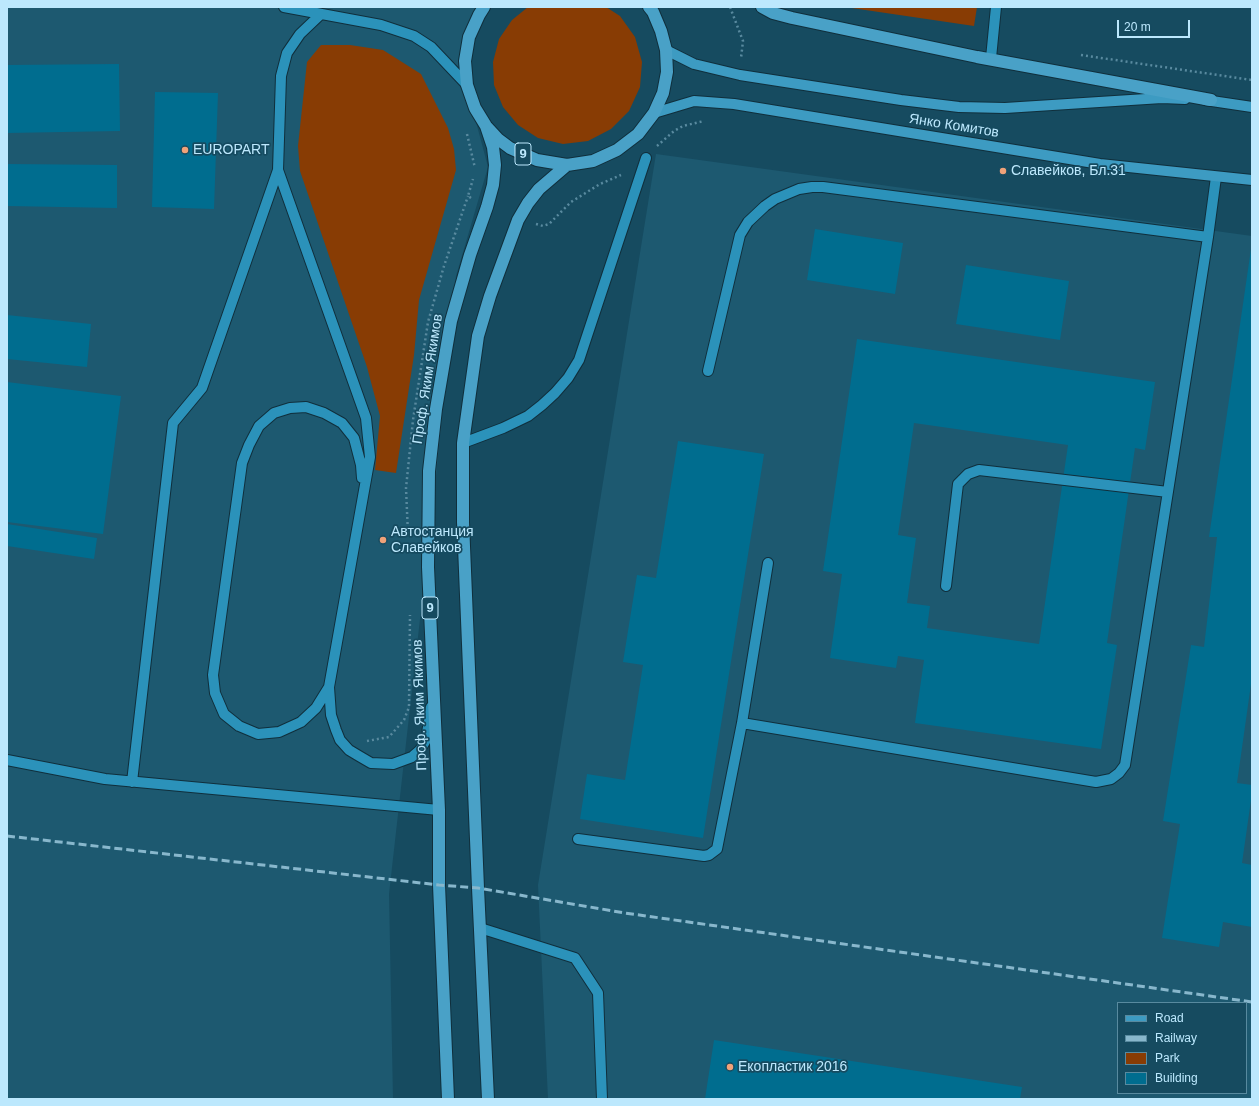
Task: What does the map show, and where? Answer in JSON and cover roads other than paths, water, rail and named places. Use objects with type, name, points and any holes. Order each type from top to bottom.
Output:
[{"type":"highway","name":"9","points":[[484,7],[469,37],[465,61],[468,85],[475,108],[486,126],[498,139],[510,148],[537,160],[567,165],[593,161],[617,150],[638,134],[654,113],[662,93],[667,72],[666,50],[661,31],[651,9]]},
{"type":"highway","points":[[762,7],[773,13],[792,18],[977,57],[991,58],[1211,100]]},
{"type":"highway","name":"Проф. Яким Якимов","points":[[448,1099],[439,885],[439,810],[428,567],[429,471],[436,409],[451,321],[470,255],[493,185],[495,165],[486,126]]},
{"type":"highway","name":"9","points":[[488,1099],[463,522],[462,442],[478,336],[490,296],[518,220],[528,203],[539,189],[551,177],[567,165]]},
{"type":"main road","name":"Янко Комитов","points":[[666,50],[694,64],[721,71],[901,100],[959,107],[1005,108],[1162,98],[1211,100],[1252,107]]},
{"type":"main road","name":"Янко Комитов","points":[[654,113],[694,101],[734,104],[1100,164],[1252,180]]},
{"type":"street","points":[[284,7],[381,25],[414,36],[431,47],[468,85]]},
{"type":"street","points":[[991,58],[996,7]]},
{"type":"street","points":[[132,782],[172,423],[202,388],[278,170],[281,76],[287,54],[300,34],[321,14]]},
{"type":"street","points":[[462,442],[503,428],[528,416],[556,393],[568,378],[579,360],[646,158]]},
{"type":"street","points":[[278,170],[366,418],[370,457],[329,687],[331,715],[340,740],[349,750],[371,762],[393,764],[412,757],[420,750],[426,740],[434,687]]},
{"type":"street","points":[[742,723],[1096,782],[1111,779],[1119,773],[1124,765],[1208,237],[1216,177]]},
{"type":"street","points":[[708,370],[740,235],[748,222],[775,198],[799,189],[822,187],[1208,237]]},
{"type":"street","points":[[329,687],[316,708],[300,722],[279,732],[258,734],[239,726],[224,714],[215,693],[213,675],[242,463],[248,445],[259,426],[274,413],[290,408],[306,407],[324,413],[342,423],[354,438],[361,465],[364,492]]},
{"type":"street","points":[[946,586],[958,484],[968,474],[979,470],[1168,492]]},
{"type":"street","points":[[578,839],[704,856],[713,853],[717,849],[742,723],[768,563]]},
{"type":"street","points":[[7,760],[104,779],[439,810]]},
{"type":"street","points":[[480,928],[575,958],[598,994],[602,1099]]},
{"type":"railway","points":[[7,836],[439,885],[478,888],[625,913],[1252,1002]]},
{"type":"place","name":"EUROPART","points":[[185,150]]},
{"type":"place","name":"Славейков, Бл.31","points":[[1003,171]]},
{"type":"place","name":"Автостанция Славейков","points":[[383,540]]},
{"type":"place","name":"Екопластик 2016","points":[[730,1067]]}]
